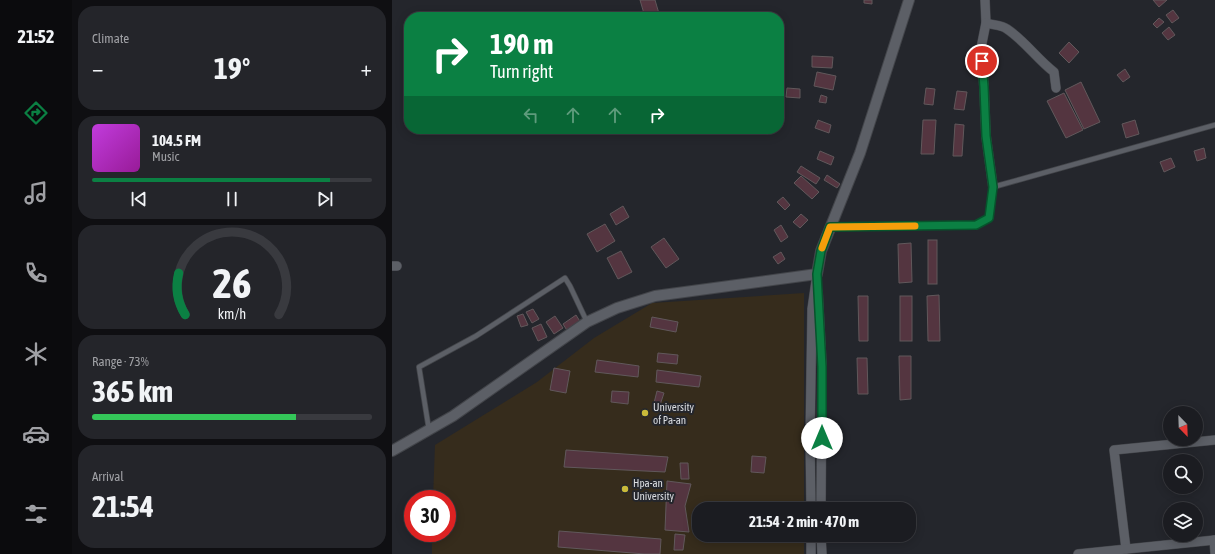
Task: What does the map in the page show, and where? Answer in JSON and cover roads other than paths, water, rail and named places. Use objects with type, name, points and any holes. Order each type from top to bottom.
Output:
[{"type":"street","points":[[811,502],[812,309],[821,251],[860,153],[909,0]]},
{"type":"street","points":[[985,0],[986,23],[981,48],[986,136],[993,187]]},
{"type":"street","points":[[986,23],[1006,28],[1022,42],[1043,64],[1054,72],[1056,88]]},
{"type":"street","points":[[392,451],[453,416],[587,322],[617,308],[655,296],[817,274]]},
{"type":"street","points":[[817,274],[822,367],[821,502]]},
{"type":"street","points":[[811,367],[822,367]]},
{"type":"street","points":[[1126,549],[1114,450],[1215,440]]},
{"type":"street","points":[[1084,554],[1214,540],[1215,553]]},
{"type":"street","points":[[811,542],[811,554]]},
{"type":"street","points":[[822,542],[822,554]]},
{"type":"lane","points":[[830,227],[976,225],[989,218],[993,187],[1215,125]]},
{"type":"lane","points":[[430,430],[419,367],[476,336],[565,278],[587,322]]},
{"type":"place","name":"University of Pa-an","points":[[645,413]]},
{"type":"place","name":"Hpa-an University","points":[[625,489]]}]
